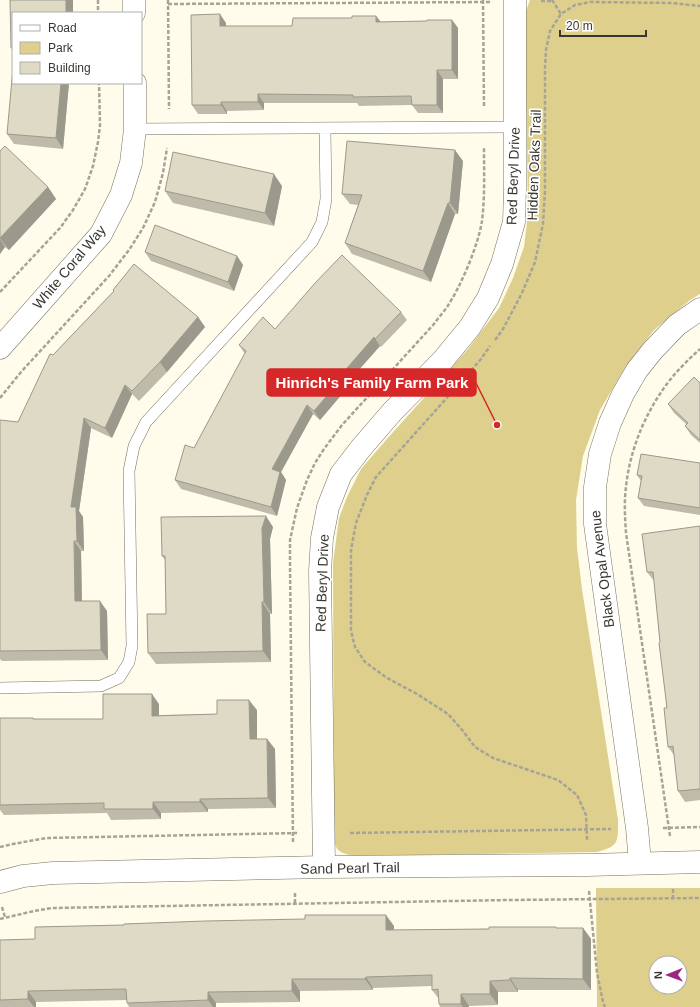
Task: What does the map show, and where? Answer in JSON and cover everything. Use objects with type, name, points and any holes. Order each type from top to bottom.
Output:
[{"type":"street","points":[[134,0],[134,12]]},
{"type":"street","name":"Red Beryl Drive","points":[[324,867],[320,571],[322,538],[328,507],[341,474],[357,453],[392,412],[443,360],[470,327],[488,298],[502,264],[514,222],[514,1]]},
{"type":"street","name":"White Coral Way","points":[[0,348],[101,234],[121,195],[131,163],[135,130],[135,84]]},
{"type":"street","name":"Black Opal Avenue","points":[[640,863],[637,828],[594,524],[595,487],[600,454],[610,423],[623,394],[653,350],[677,325],[700,309]]},
{"type":"street","name":"Sand Pearl Trail","points":[[0,882],[23,876],[53,873],[324,867],[700,862]]},
{"type":"lane","points":[[135,130],[515,127]]},
{"type":"lane","points":[[0,688],[101,686],[119,678],[129,662],[132,646],[129,471],[134,446],[146,422],[312,242],[322,222],[326,199],[325,129]]},
{"type":"path","points":[[98,0],[98,12]]},
{"type":"path","points":[[168,4],[552,0],[561,14]]},
{"type":"path","name":"Hidden Oaks Trail","points":[[606,1007],[603,1002],[597,973],[589,900],[586,815],[577,795],[558,780],[493,758],[475,747],[448,714],[417,694],[388,678],[365,662],[355,647],[351,631],[352,550],[356,523],[376,477],[481,359],[499,335],[522,293],[535,262],[543,224],[545,191],[545,68],[546,50],[550,31],[561,14],[575,5],[590,2],[672,3],[700,6]]},
{"type":"path","points":[[0,292],[60,228],[74,210],[93,166],[98,142],[100,125],[99,84]]},
{"type":"path","points":[[673,899],[669,828],[626,533],[626,488],[628,471],[633,452],[641,430],[652,408],[664,387],[700,349]]},
{"type":"path","points":[[0,918],[52,908],[700,898]]},
{"type":"green space","points":[[530,0],[700,0],[700,294],[690,300],[654,330],[626,366],[600,410],[583,456],[576,500],[577,548],[618,820],[617,838],[616,842],[610,848],[597,852],[349,855],[339,851],[334,840],[333,563],[339,518],[347,497],[361,469],[468,349],[499,308],[513,278],[524,247],[528,214],[525,14]]},
{"type":"green space","points":[[596,888],[700,888],[700,1007],[597,1007]]},
{"type":"building","points":[[10,0],[66,0],[66,12],[12,12],[11,48]]},
{"type":"building","points":[[220,14],[220,26],[292,26],[293,18],[352,18],[352,16],[376,16],[376,22],[452,20],[452,70],[437,70],[437,105],[412,105],[411,96],[353,97],[353,95],[258,94],[258,102],[221,102],[221,105],[192,105],[191,15]]},
{"type":"building","points":[[12,79],[12,84],[61,84],[56,138],[7,134]]},
{"type":"building","points":[[347,141],[455,150],[450,203],[448,203],[423,271],[345,243],[362,195],[342,194]]},
{"type":"building","points":[[5,146],[48,187],[0,238],[0,151]]},
{"type":"building","points":[[173,152],[274,174],[265,213],[165,191]]},
{"type":"building","points":[[155,225],[237,256],[228,282],[145,252]]},
{"type":"building","points":[[342,255],[401,312],[375,339],[374,337],[335,382],[337,384],[314,411],[307,405],[272,469],[280,472],[271,507],[175,480],[185,445],[194,448],[246,351],[239,345],[263,317],[275,329]]},
{"type":"building","points":[[134,264],[198,317],[160,362],[132,391],[125,385],[105,428],[84,418],[71,507],[76,507],[77,541],[74,541],[75,601],[100,601],[101,650],[0,651],[0,420],[18,422],[50,354],[53,355],[114,291],[113,290]]},
{"type":"building","points":[[694,377],[700,383],[700,440],[685,426],[688,423],[668,404]]},
{"type":"building","points":[[641,454],[700,463],[700,508],[638,498],[642,476],[637,475]]},
{"type":"building","points":[[266,516],[262,528],[264,602],[262,602],[263,651],[148,653],[147,614],[166,614],[165,556],[162,556],[161,517]]},
{"type":"building","points":[[700,526],[700,789],[678,791],[673,746],[668,747],[664,708],[667,708],[659,643],[653,572],[647,572],[642,534]]},
{"type":"building","points":[[103,694],[152,694],[152,716],[217,714],[217,700],[249,700],[250,739],[267,739],[268,798],[200,799],[200,802],[153,802],[153,809],[104,809],[104,803],[0,805],[0,718],[103,719]]},
{"type":"building","points":[[305,915],[386,915],[386,930],[489,929],[489,927],[583,928],[583,979],[510,978],[510,980],[490,981],[490,994],[461,994],[461,1004],[439,1004],[438,989],[432,990],[432,975],[366,977],[365,979],[292,979],[292,991],[208,992],[208,1000],[127,1003],[126,989],[28,991],[28,999],[0,1000],[0,940],[35,939],[35,927],[305,919]]},
{"type":"place","name":"Hinrich's Family Farm Park","points":[[497,425]]}]
